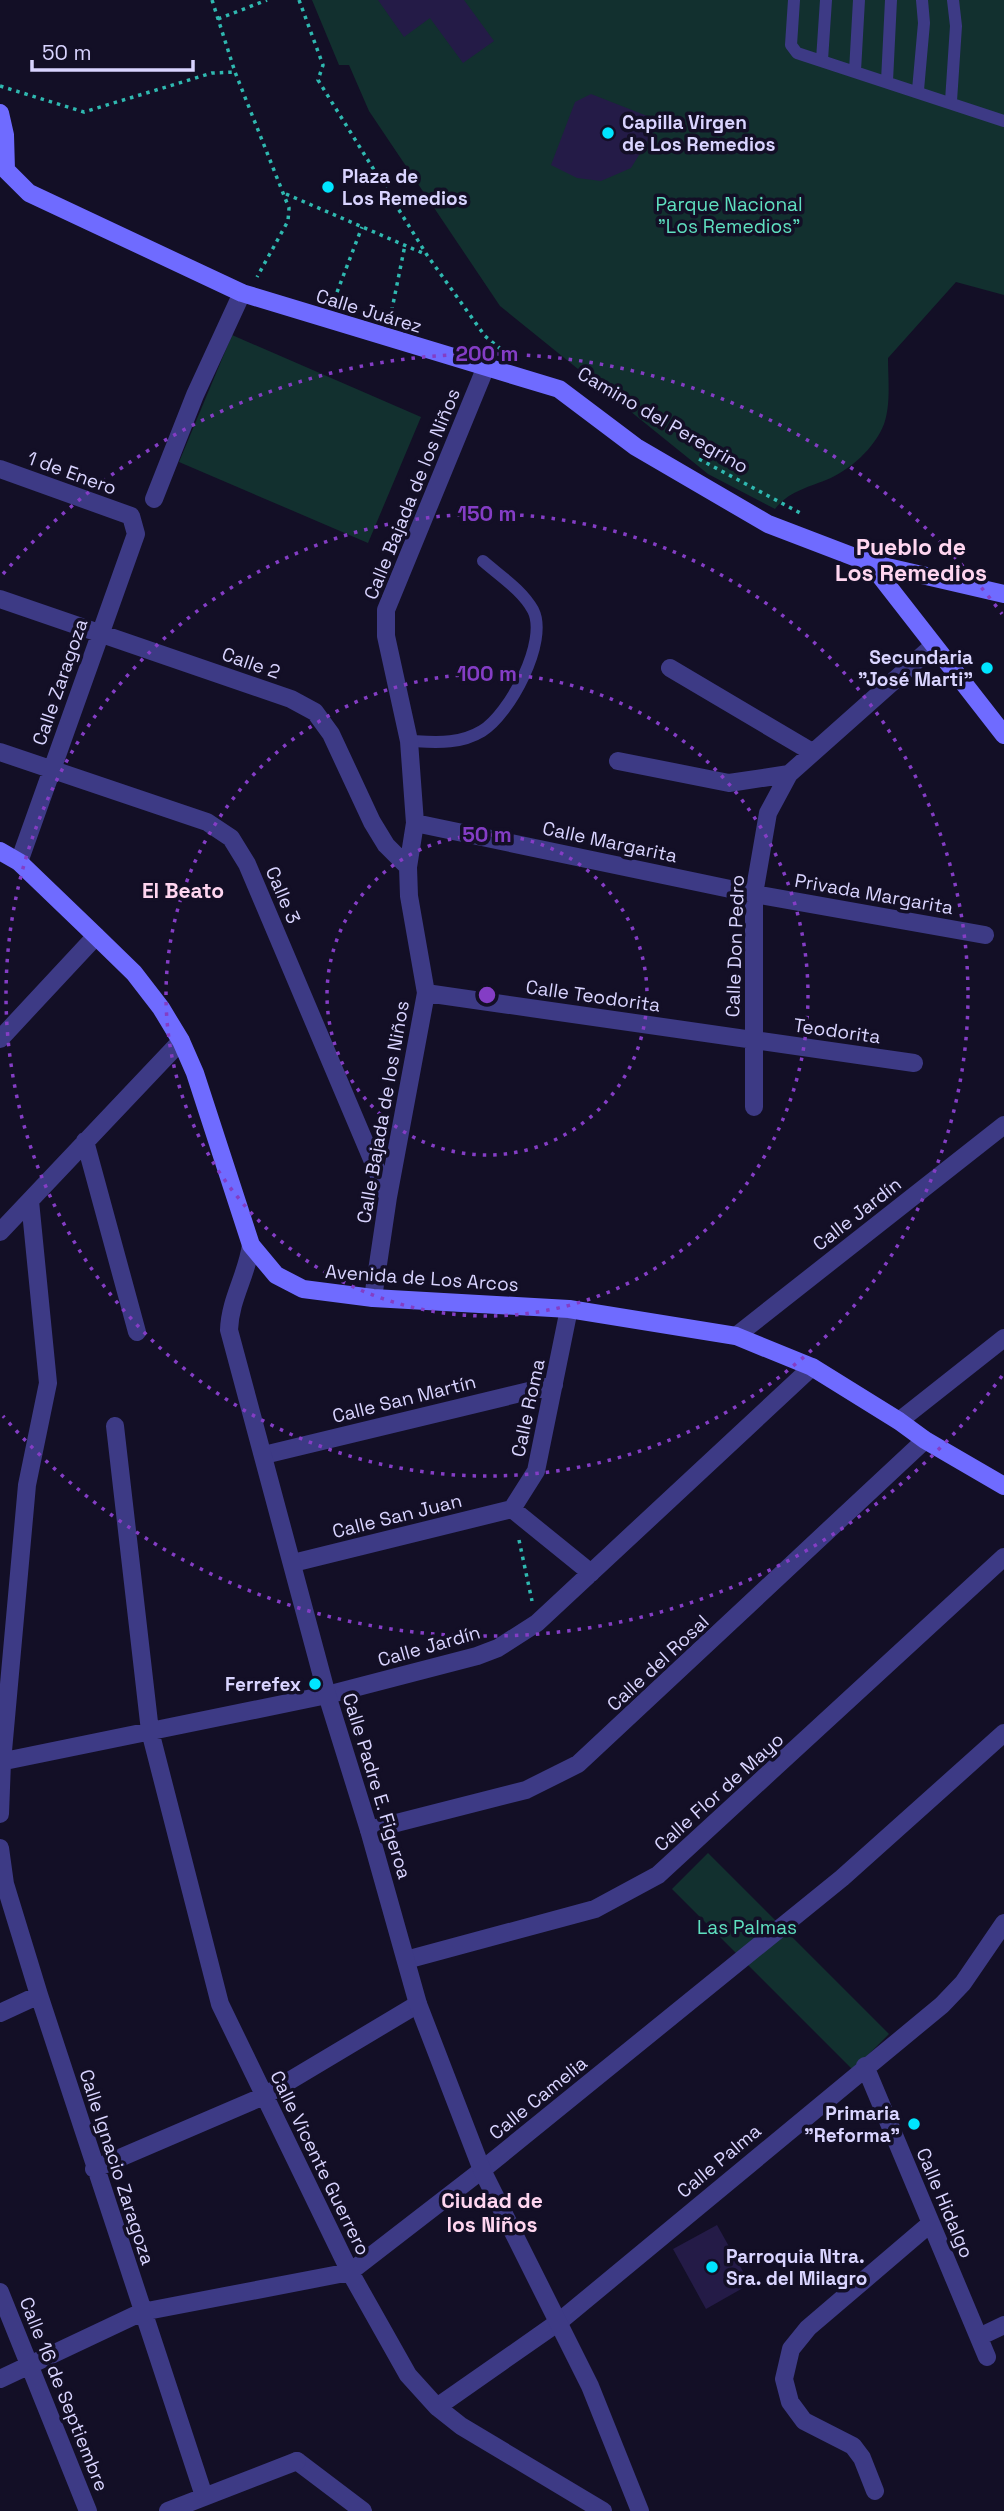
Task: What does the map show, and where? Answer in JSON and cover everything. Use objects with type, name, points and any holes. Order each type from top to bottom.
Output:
[{"type":"main road","points":[[0,113],[5,135],[3,171]]},
{"type":"main road","name":"Calle Juárez","points":[[3,171],[29,193],[245,294],[485,369],[534,379],[559,389],[636,447],[768,524],[870,563],[1004,594]]},
{"type":"main road","points":[[870,563],[1004,735]]},
{"type":"main road","name":"Avenida de Los Arcos","points":[[0,851],[19,862],[134,973],[181,1041],[195,1073],[251,1245],[276,1275],[303,1290],[373,1298],[569,1309],[736,1336],[812,1367],[899,1420],[925,1440],[1004,1486]]},
{"type":"street","points":[[154,499],[195,395],[245,294]]},
{"type":"street","name":"Calle Bajada de los Niños","points":[[373,1298],[388,1198],[426,993],[415,943],[408,867],[415,824],[409,741],[386,636],[386,610],[485,369]]},
{"type":"street","name":"1 de Enero","points":[[0,469],[131,516]]},
{"type":"street","name":"Calle Zaragoza","points":[[19,862],[136,534],[131,516]]},
{"type":"street","name":"Calle 2","points":[[0,599],[291,699],[315,712],[331,734],[372,822],[386,845],[408,867]]},
{"type":"street","name":"Calle Don Pedro","points":[[754,1107],[754,894],[768,813],[789,774],[933,646]]},
{"type":"street","points":[[670,668],[811,752]]},
{"type":"street","name":"Calle 3","points":[[0,752],[207,822],[231,838],[247,864],[388,1198]]},
{"type":"street","points":[[618,761],[729,783],[789,774]]},
{"type":"street","name":"Calle Margarita","points":[[415,824],[754,894]]},
{"type":"street","name":"Privada Margarita","points":[[754,894],[985,935]]},
{"type":"street","points":[[0,1039],[96,936]]},
{"type":"street","name":"Calle Teodorita","points":[[426,993],[754,1041]]},
{"type":"street","points":[[0,1232],[181,1041]]},
{"type":"street","name":"Teodorita","points":[[754,1041],[914,1063]]},
{"type":"street","name":"Calle Jardín","points":[[736,1336],[1004,1125]]},
{"type":"street","points":[[85,1142],[137,1332]]},
{"type":"street","points":[[0,1814],[1,1762],[27,1485],[48,1383],[30,1200]]},
{"type":"street","name":"Calle Padre E. Figeroa","points":[[251,1245],[248,1267],[229,1312],[229,1330],[327,1695],[369,1830],[418,2004],[482,2170],[560,2321],[590,2386],[640,2511]]},
{"type":"street","name":"Calle Roma","points":[[512,1509],[536,1471],[569,1309]]},
{"type":"street","points":[[899,1420],[1004,1338]]},
{"type":"street","name":"Calle Jardín","points":[[1,1762],[327,1695],[477,1656],[498,1648],[537,1623],[812,1367]]},
{"type":"street","name":"Calle San Martín","points":[[264,1455],[554,1385]]},
{"type":"street","name":"Calle Vicente Guerrero","points":[[115,1426],[150,1731],[220,2004],[350,2272],[408,2375],[437,2407],[461,2426],[603,2511]]},
{"type":"street","name":"Calle del Rosal","points":[[369,1830],[526,1790],[578,1764],[925,1440]]},
{"type":"street","points":[[512,1509],[591,1573]]},
{"type":"street","name":"Calle San Juan","points":[[293,1563],[512,1509]]},
{"type":"street","name":"Calle Flor de Mayo","points":[[405,1960],[595,1909],[658,1875],[1004,1557]]},
{"type":"street","name":"Calle Camelia","points":[[0,2379],[142,2312],[350,2272],[482,2170],[842,1878],[1004,1733]]},
{"type":"street","name":"Calle Ignacio Zaragoza","points":[[0,1848],[5,1884],[39,1995],[94,2169],[204,2496]]},
{"type":"street","name":"Calle Palma","points":[[437,2407],[560,2321],[865,2066],[942,2006],[963,1983],[1004,1923]]},
{"type":"street","points":[[0,2013],[39,1995]]},
{"type":"street","points":[[94,2169],[264,2096],[418,2004]]},
{"type":"street","name":"Calle Hidalgo","points":[[865,2066],[987,2357]]},
{"type":"street","points":[[875,2491],[862,2458],[853,2446],[804,2421],[790,2402],[784,2379],[791,2349],[808,2328],[931,2223]]},
{"type":"street","name":"Calle 16 de Septiembre","points":[[0,2292],[88,2511]]},
{"type":"street","points":[[979,2337],[1004,2325]]},
{"type":"street","points":[[169,2511],[297,2461],[363,2511]]},
{"type":"lane","points":[[794,0],[791,45],[797,53],[918,90],[1004,121]]},
{"type":"lane","points":[[822,60],[826,0]]},
{"type":"lane","points":[[855,71],[859,0]]},
{"type":"lane","points":[[887,81],[891,0]]},
{"type":"lane","points":[[918,90],[924,23],[922,0]]},
{"type":"lane","points":[[951,101],[956,26],[953,0]]},
{"type":"lane","points":[[409,741],[450,743],[482,731],[509,707],[534,647],[538,629],[534,612],[524,597],[483,561]]},
{"type":"path","points":[[212,0],[235,72],[286,194],[288,221],[245,294]]},
{"type":"path","points":[[218,19],[267,0]]},
{"type":"path","points":[[299,0],[323,65],[318,80],[427,255],[485,336],[505,353]]},
{"type":"path","points":[[0,86],[84,112],[212,73],[235,72]]},
{"type":"path","points":[[286,194],[427,255]]},
{"type":"path","points":[[327,320],[362,227]]},
{"type":"path","points":[[386,338],[405,245]]},
{"type":"path","name":"Camino del Peregrino","points":[[697,458],[811,519]]},
{"type":"path","points":[[512,1509],[537,1623]]},
{"type":"green space","name":"Parque Nacional \"Los Remedios\"","points":[[312,0],[1004,0],[1004,295],[956,282],[888,358],[888,408],[884,424],[874,442],[844,471],[792,494],[775,509],[708,474],[500,306],[369,111],[349,65],[339,65]]},
{"type":"green space","points":[[232,335],[421,417],[368,543],[179,462]]},
{"type":"green space","name":"Las Palmas","points":[[708,1853],[889,2034],[853,2070],[672,1889]]},
{"type":"building","points":[[378,0],[464,0],[494,41],[463,63],[430,18],[404,37]]},
{"type":"building","name":"Capilla Virgen de Los Remedios","points":[[591,94],[660,121],[631,168],[601,181],[577,178],[551,165],[575,102]]},
{"type":"building","name":"Parroquia Ntra. Sra. del Milagro","points":[[717,2225],[750,2284],[706,2309],[673,2249]]},
{"type":"place","name":"Capilla Virgen de Los Remedios","points":[[608,133]]},
{"type":"place","name":"Plaza de Los Remedios","points":[[328,187]]},
{"type":"place","name":"Secundaria \"José Marti\"","points":[[987,668]]},
{"type":"place","name":"Ferrefex","points":[[315,1684]]},
{"type":"place","name":"Primaria \"Reforma\"","points":[[914,2124]]},
{"type":"place","name":"Parroquia Ntra. Sra. del Milagro","points":[[712,2267]]},
{"type":"district","name":"Pueblo de Los Remedios","points":[[911,560]]},
{"type":"district","name":"El Beato","points":[[183,890]]},
{"type":"district","name":"Ciudad de los Niños","points":[[492,2212]]}]
